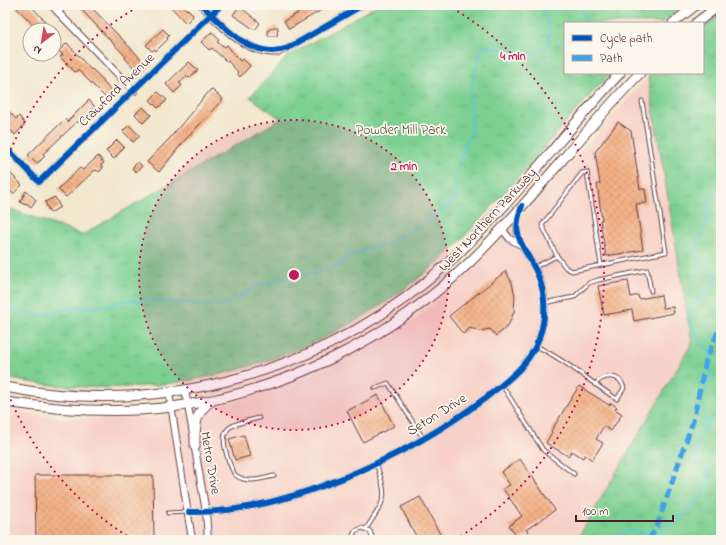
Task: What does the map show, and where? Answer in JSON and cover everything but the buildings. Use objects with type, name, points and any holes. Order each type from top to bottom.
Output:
[{"type":"main road","points":[[674,22],[696,5]]},
{"type":"main road","points":[[697,22],[720,5]]},
{"type":"main road","name":"West Northern Parkway","points":[[5,387],[48,393],[91,396],[140,395],[185,390],[217,384],[268,369],[310,354],[335,342],[384,312],[424,283],[462,250],[619,74]]},
{"type":"main road","name":"West Northern Parkway","points":[[5,402],[91,411],[140,410],[171,407],[244,392],[296,374],[363,343],[407,315],[450,281],[502,229],[639,74]]},
{"type":"main road","points":[[495,214],[502,229]]},
{"type":"main road","points":[[195,446],[196,418],[202,408],[215,399]]},
{"type":"street","points":[[51,5],[134,91]]},
{"type":"street","points":[[58,12],[65,5]]},
{"type":"street","points":[[202,5],[211,15],[252,48],[260,51],[278,52],[288,48],[363,5]]},
{"type":"street","name":"Crawford Avenue","points":[[5,146],[40,182],[221,5]]},
{"type":"street","points":[[344,5],[349,13]]},
{"type":"street","name":"Seton Drive","points":[[189,512],[206,512],[254,506],[338,480],[376,463],[423,438],[463,414],[521,369],[536,346],[542,329],[544,303],[542,287],[535,267],[521,245],[516,230],[518,216],[522,206]]},
{"type":"street","name":"Seton Drive","points":[[502,229],[510,239],[521,245]]},
{"type":"street","name":"Metro Drive","points":[[185,390],[206,512],[208,540]]},
{"type":"street","name":"Metro Drive","points":[[169,392],[189,512],[192,540]]},
{"type":"lane","points":[[600,265],[587,172],[582,173],[542,225],[557,256],[566,268],[572,271],[666,252],[642,101]]},
{"type":"lane","points":[[535,267],[557,256]]},
{"type":"lane","points":[[544,303],[574,297],[593,281],[647,270],[651,291]]},
{"type":"lane","points":[[536,346],[560,358],[595,385],[618,400],[624,388],[621,381],[611,376],[601,378],[595,385]]},
{"type":"lane","points":[[375,388],[388,383],[423,438]]},
{"type":"lane","points":[[502,385],[543,450],[574,474]]},
{"type":"lane","points":[[260,418],[231,426],[225,434],[225,445],[235,475],[244,480],[253,481],[274,476]]},
{"type":"lane","points":[[366,529],[381,505],[385,494],[376,463]]},
{"type":"lane","points":[[168,513],[189,512]]},
{"type":"lane","points":[[351,540],[355,531],[362,528],[366,529],[372,534],[373,540]]},
{"type":"shaded area","points":[[648,77],[692,343],[578,539],[5,540],[5,409],[65,419],[154,418],[238,401],[332,367],[415,320],[479,263]]},
{"type":"green space","name":"Powder Mill Park","points":[[378,5],[684,5],[663,22],[564,22],[564,74],[610,74],[578,108],[499,199],[448,253],[401,292],[350,324],[297,350],[242,369],[184,381],[125,387],[65,386],[5,378],[5,207],[82,235],[281,119],[250,97],[288,56]]},
{"type":"green space","points":[[721,14],[721,540],[573,540],[578,538],[692,343],[648,77],[651,74],[704,74],[704,27]]},
{"type":"waterway","points":[[5,309],[42,316],[64,309],[98,307],[126,301],[148,300],[220,306],[230,303],[255,287],[282,279],[325,271],[335,267],[352,255],[400,238],[425,223],[454,201],[456,196],[456,174],[460,159],[472,129],[469,96],[479,55],[483,49],[488,47],[530,55],[539,52],[549,41],[549,28],[541,5]]},
{"type":"waterway","points":[[583,5],[582,8],[586,22]]},
{"type":"waterway","points":[[596,5],[616,10],[636,5]]},
{"type":"waterway","points":[[721,189],[714,192],[709,200],[707,222],[694,254],[700,263],[714,273],[716,280],[709,291],[692,307],[687,319],[701,342],[710,353],[721,355]]},
{"type":"waterway","points":[[706,426],[700,405],[711,371],[710,353]]},
{"type":"waterway","points":[[620,540],[621,534],[627,531],[647,533],[660,530],[682,516],[698,501],[705,490],[709,476],[706,468],[696,457],[697,445],[699,438],[707,425],[716,414],[721,411]]},
{"type":"marked path","points":[[649,540],[657,526],[693,421],[706,360],[721,324]]},
{"type":"cycle path","points":[[202,5],[240,40],[263,50],[275,51],[288,48],[363,5]]},
{"type":"cycle path","points":[[5,146],[39,182],[221,5]]},
{"type":"cycle path","points":[[189,512],[226,510],[265,503],[304,492],[344,478],[419,441],[453,420],[503,385],[520,369],[534,350],[539,340],[544,320],[544,297],[540,281],[519,238],[517,224],[522,206]]}]
